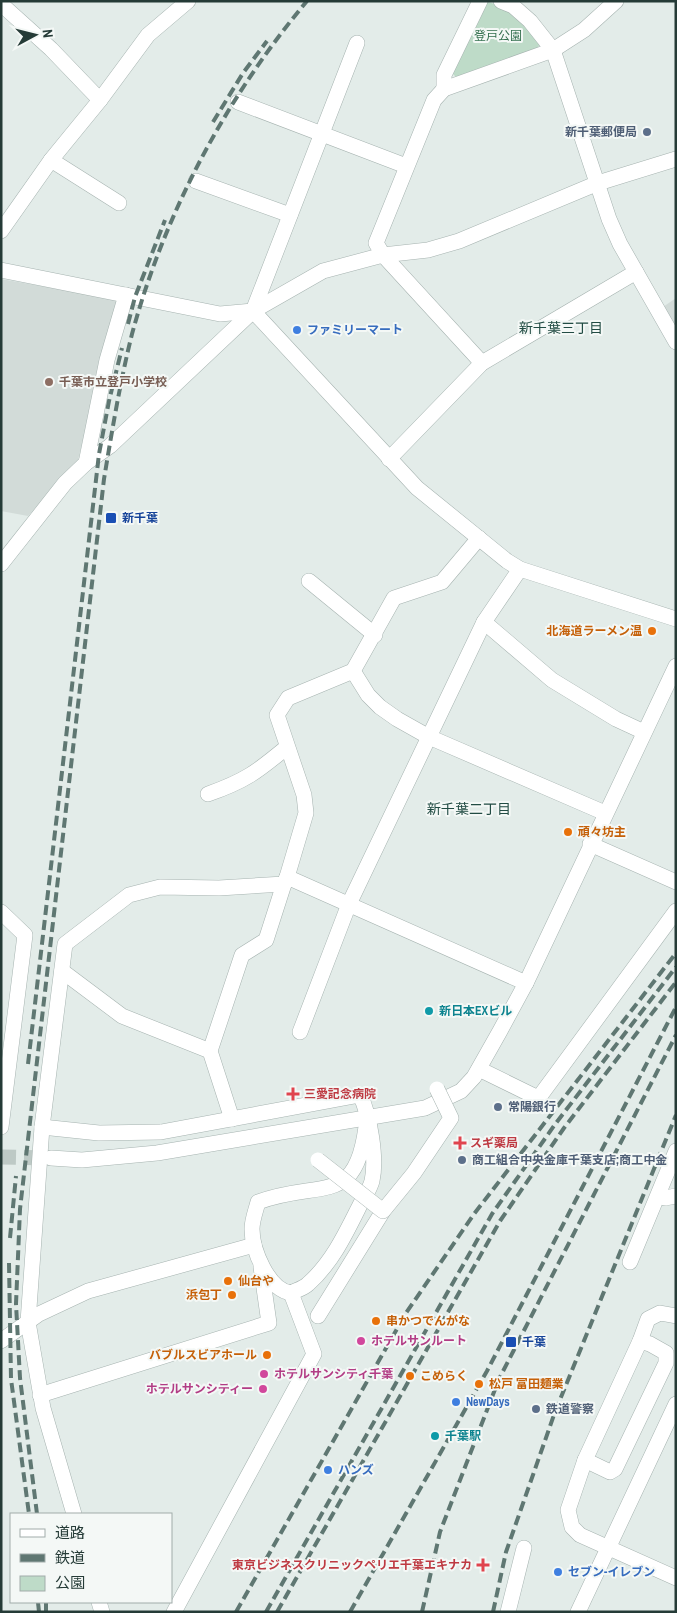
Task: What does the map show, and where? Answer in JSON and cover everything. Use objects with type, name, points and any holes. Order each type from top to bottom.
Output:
[{"type":"street","points":[[1,231],[51,160],[100,100],[148,35],[188,1]]},
{"type":"street","points":[[444,89],[444,76],[480,1]]},
{"type":"street","points":[[501,1],[519,11],[553,50],[616,236],[676,342]]},
{"type":"street","points":[[482,363],[383,255],[376,243],[434,100],[444,89],[553,50],[584,30],[616,1]]},
{"type":"street","points":[[1,4],[51,50],[100,100]]},
{"type":"street","points":[[252,311],[357,43]]},
{"type":"street","points":[[238,102],[406,166]]},
{"type":"street","points":[[1,564],[65,483],[86,463],[110,446],[252,311],[323,271],[383,255],[428,250],[459,242],[598,183],[676,159]]},
{"type":"street","points":[[51,160],[119,203]]},
{"type":"street","points":[[196,181],[290,215]]},
{"type":"street","points":[[1,270],[220,314],[252,311]]},
{"type":"street","points":[[389,459],[482,363],[636,272]]},
{"type":"street","points":[[86,463],[108,360],[126,295]]},
{"type":"street","points":[[252,311],[417,488],[493,551],[520,569],[676,619]]},
{"type":"street","points":[[232,1118],[210,1051],[242,955],[266,940],[306,813],[304,795],[277,714],[288,698],[353,671],[394,598],[442,582],[479,538]]},
{"type":"street","points":[[1,543],[17,544]]},
{"type":"street","points":[[300,1032],[349,904],[484,622],[520,569]]},
{"type":"street","points":[[309,581],[375,634]]},
{"type":"street","points":[[484,622],[552,680],[616,719],[644,732]]},
{"type":"street","points":[[51,1158],[82,1160],[157,1153],[426,1108],[448,1099],[461,1091],[479,1069],[526,983],[590,844],[676,666]]},
{"type":"street","points":[[353,671],[368,695],[380,707],[429,737],[605,813]]},
{"type":"street","points":[[208,794],[241,782],[254,774],[287,747]]},
{"type":"street","points":[[590,844],[676,882]]},
{"type":"street","points":[[74,1513],[40,1394],[28,1322],[42,1127],[65,944],[129,895],[160,888],[219,888],[285,880],[349,904],[526,983]]},
{"type":"street","points":[[479,1069],[536,1097],[540,1096],[676,911]]},
{"type":"street","points":[[1,912],[24,935],[6,1037],[1,1128]]},
{"type":"street","points":[[62,971],[122,1016],[210,1051]]},
{"type":"street","points":[[318,1316],[383,1211],[414,1173],[451,1118],[437,1090]]},
{"type":"street","points":[[42,1127],[99,1133],[161,1132],[360,1095],[367,1118],[374,1160],[372,1182],[332,1257],[307,1286],[291,1293]]},
{"type":"street","points":[[40,1394],[269,1322],[261,1265],[254,1245],[252,1227],[258,1202],[272,1197],[341,1184],[348,1178],[364,1145],[367,1118]]},
{"type":"street","points":[[630,1262],[676,1151]]},
{"type":"street","points":[[318,1160],[383,1211]]},
{"type":"street","points":[[660,1192],[665,1198],[676,1196]]},
{"type":"street","points":[[1,1341],[39,1314],[88,1291],[254,1245]]},
{"type":"street","points":[[174,1612],[314,1354],[291,1293],[274,1283],[261,1265]]},
{"type":"street","points":[[676,1316],[668,1313],[654,1315],[648,1319],[640,1341],[585,1460],[568,1510],[572,1527],[580,1535],[676,1578]]},
{"type":"street","points":[[585,1460],[610,1472],[615,1469],[666,1363],[666,1353],[640,1341]]},
{"type":"street","points":[[578,1612],[676,1404]]},
{"type":"street","points":[[508,1612],[524,1548]]},
{"type":"shaded area","name":"千葉市立登戸小学校","points":[[1,279],[114,299],[117,304],[78,460],[28,516],[1,511]]},
{"type":"shaded area","points":[[676,298],[676,327],[663,307]]},
{"type":"green space","name":"登戸公園","points":[[485,1],[511,9],[540,44],[534,53],[456,77],[452,73]]},
{"type":"tunnel","points":[[1,1157],[51,1158]]},
{"type":"railway","points":[[37,1513],[20,1378],[16,1304],[20,1209],[104,479],[113,425],[132,334],[162,244],[181,201],[202,158],[250,77],[307,1]]},
{"type":"railway","points":[[213,122],[243,73],[267,41]]},
{"type":"railway","points":[[128,324],[135,297],[165,220]]},
{"type":"railway","points":[[28,1064],[99,454],[122,348]]},
{"type":"railway","points":[[236,1612],[406,1313],[474,1214],[676,953]]},
{"type":"railway","points":[[266,1612],[492,1214],[556,1123],[676,967]]},
{"type":"railway","points":[[277,1612],[500,1221],[564,1128],[676,982]]},
{"type":"railway","points":[[350,1612],[487,1371],[676,1007]]},
{"type":"railway","points":[[422,1612],[440,1532],[499,1379],[676,1035]]},
{"type":"railway","points":[[493,1612],[506,1552],[555,1412],[676,1115]]},
{"type":"railway","points":[[10,1238],[16,1176]]},
{"type":"railway","points":[[9,1263],[11,1379],[29,1513]]},
{"type":"railway","points":[[38,1603],[39,1612]]},
{"type":"railway","points":[[46,1603],[46,1612]]},
{"type":"place","name":"新千葉郵便局","points":[[647,132]]},
{"type":"place","name":"ファミリーマート","points":[[297,330]]},
{"type":"place","name":"千葉市立登戸小学校","points":[[49,382]]},
{"type":"place","name":"新千葉","points":[[111,518]]},
{"type":"place","name":"北海道ラーメン温","points":[[652,631]]},
{"type":"place","name":"頑々坊主","points":[[568,832]]},
{"type":"place","name":"新日本EXビル","points":[[429,1011]]},
{"type":"place","name":"三愛記念病院","points":[[293,1094]]},
{"type":"place","name":"常陽銀行","points":[[498,1107]]},
{"type":"place","name":"スギ薬局","points":[[460,1143]]},
{"type":"place","name":"商工組合中央金庫千葉支店;商工中金","points":[[462,1160]]},
{"type":"place","name":"仙台や","points":[[228,1281]]},
{"type":"place","name":"浜包丁","points":[[232,1295]]},
{"type":"place","name":"串かつでんがな","points":[[376,1321]]},
{"type":"place","name":"ホテルサンルート","points":[[361,1341]]},
{"type":"place","name":"千葉","points":[[511,1342]]},
{"type":"place","name":"バブルスビアホール","points":[[267,1355]]},
{"type":"place","name":"ホテルサンシティ千葉","points":[[264,1374]]},
{"type":"place","name":"こめらく","points":[[410,1376]]},
{"type":"place","name":"松戸 富田麺業","points":[[479,1384]]},
{"type":"place","name":"ホテルサンシティー","points":[[263,1389]]},
{"type":"place","name":"NewDays","points":[[456,1402]]},
{"type":"place","name":"鉄道警察","points":[[536,1409]]},
{"type":"place","name":"千葉駅","points":[[435,1436]]},
{"type":"place","name":"ハンズ","points":[[328,1470]]},
{"type":"place","name":"東京ビジネスクリニックペリエ千葉エキナカ","points":[[483,1565]]},
{"type":"place","name":"セブン-イレブン","points":[[558,1572]]},
{"type":"district","name":"新千葉三丁目","points":[[561,328]]},
{"type":"district","name":"新千葉二丁目","points":[[469,809]]}]
